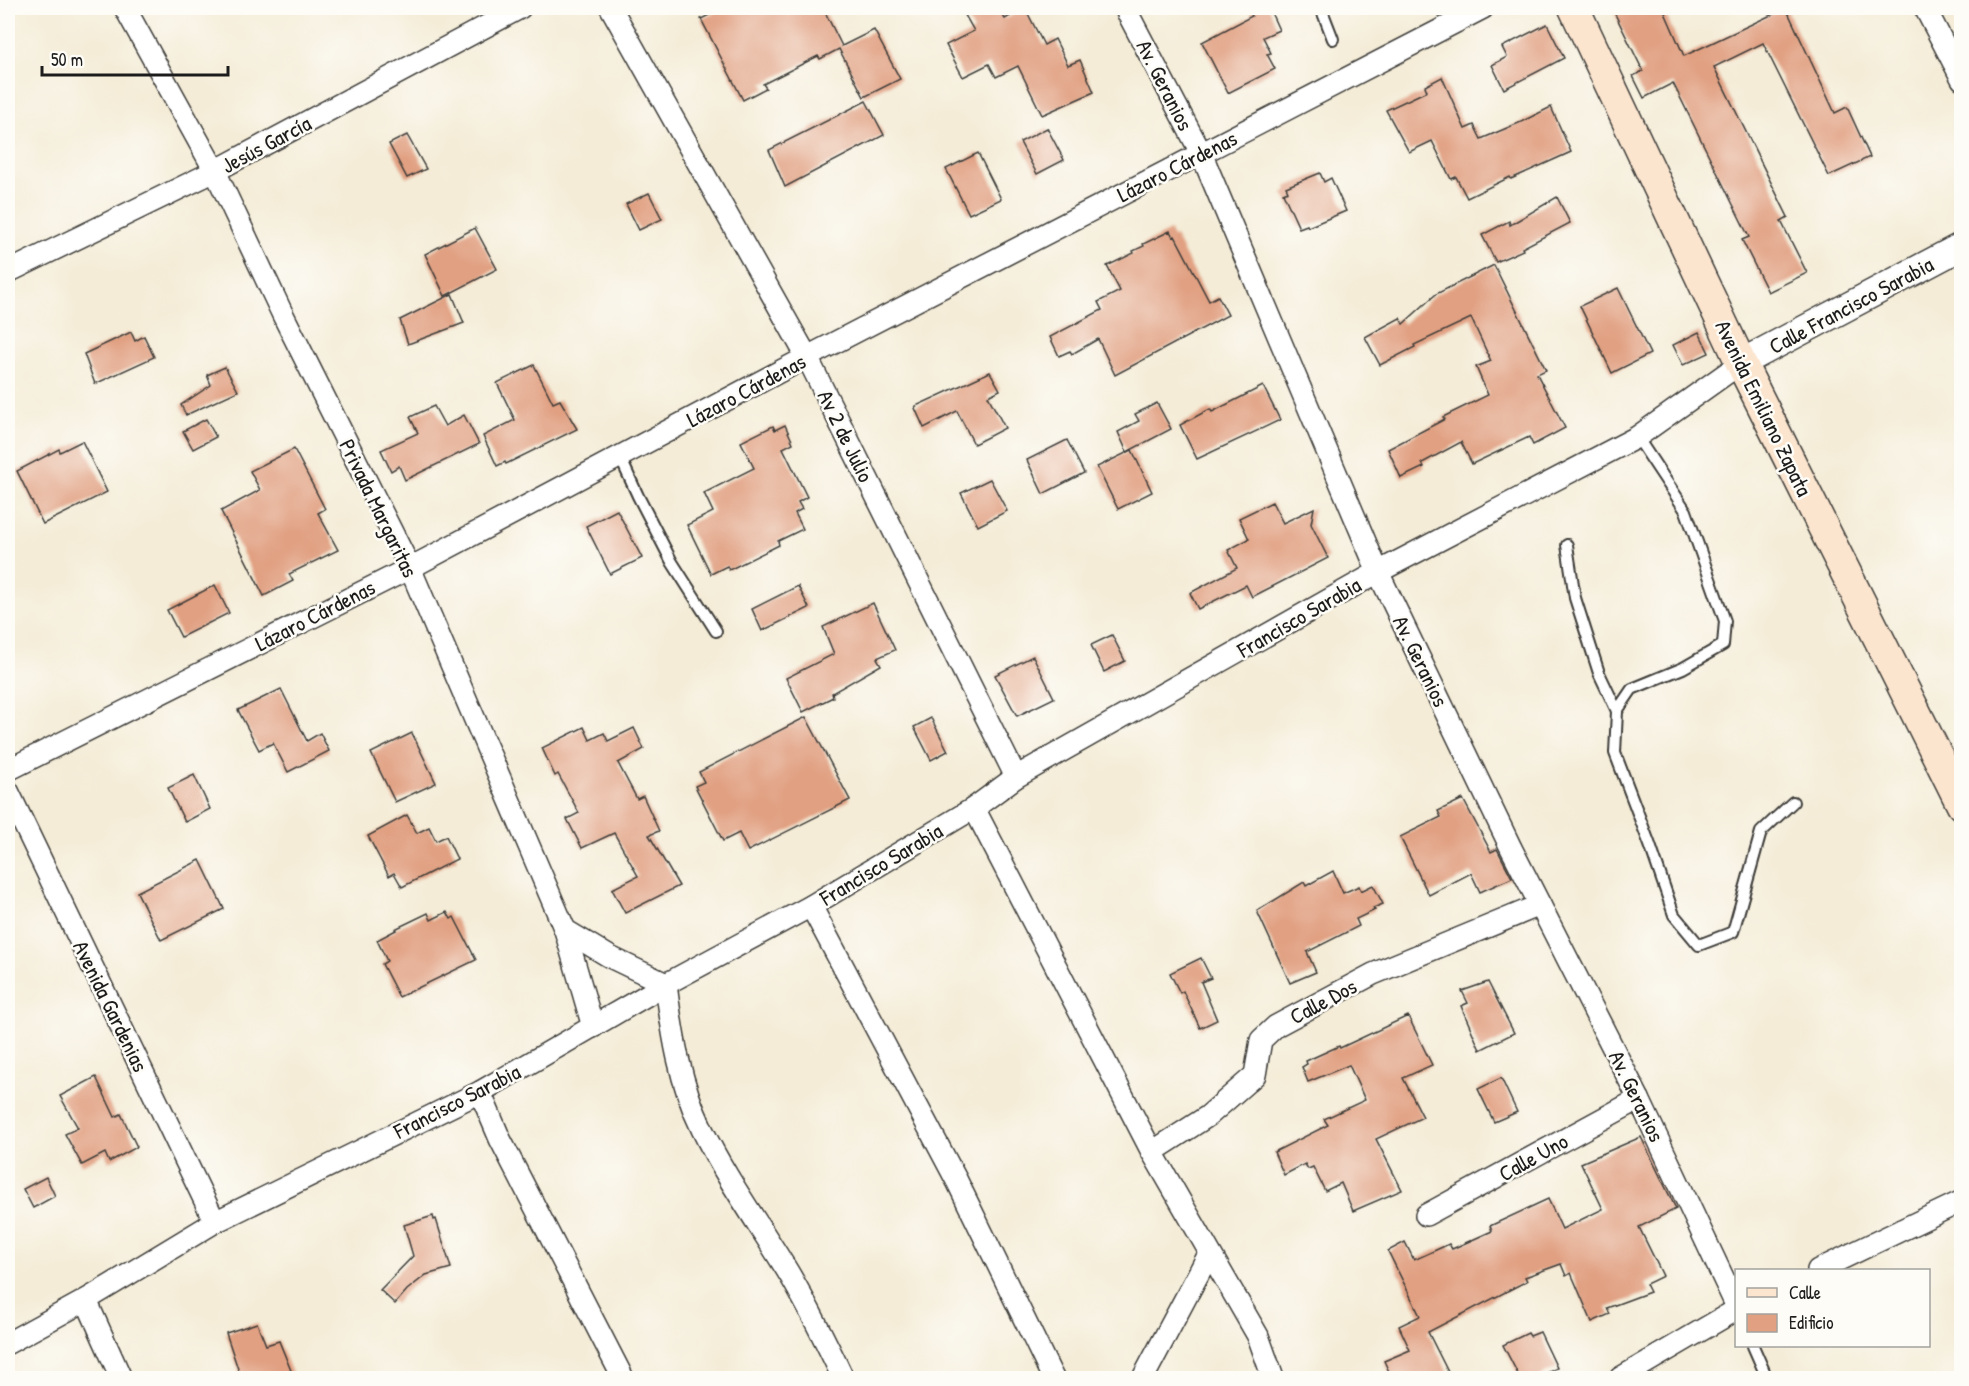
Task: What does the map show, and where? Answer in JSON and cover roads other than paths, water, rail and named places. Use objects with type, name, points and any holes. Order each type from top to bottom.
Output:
[{"type":"main road","name":"Avenida Emiliano Zapata","points":[[1574,8],[1741,363],[1962,805]]},
{"type":"street","name":"Privada Margaritas","points":[[125,8],[215,171],[282,313],[410,568],[565,930],[593,1027]]},
{"type":"street","name":"Jesús García","points":[[8,272],[215,171],[520,8]]},
{"type":"street","name":"Av 2 de Julio","points":[[610,8],[807,357],[1016,777]]},
{"type":"street","name":"Av. Geranios","points":[[1125,8],[1201,153],[1378,572],[1511,848],[1639,1099],[1735,1301]]},
{"type":"street","name":"Lázaro Cárdenas","points":[[8,770],[410,568],[807,357],[1483,8]]},
{"type":"street","points":[[1925,8],[1962,79]]},
{"type":"street","name":"Calle Francisco Sarabia","points":[[1741,363],[1962,246]]},
{"type":"street","name":"Francisco Sarabia","points":[[13,1336],[86,1299],[215,1222],[480,1092],[666,984],[811,906],[974,808],[1016,777],[1378,572],[1637,437],[1741,363]]},
{"type":"street","name":"Avenida Gardenias","points":[[8,791],[215,1222]]},
{"type":"street","points":[[974,808],[1152,1152],[1258,1336],[1273,1378]]},
{"type":"street","name":"Calle Dos","points":[[1152,1152],[1208,1116],[1255,1075],[1261,1040],[1276,1026],[1373,974],[1540,905]]},
{"type":"street","points":[[811,906],[957,1181],[1053,1378]]},
{"type":"street","points":[[565,930],[610,957],[666,984],[671,1023],[682,1074],[702,1128],[824,1336],[843,1378]]},
{"type":"street","points":[[480,1092],[500,1139],[623,1378]]},
{"type":"street","name":"Calle Uno","points":[[1426,1215],[1639,1099]]},
{"type":"street","points":[[1820,1269],[1962,1201]]},
{"type":"street","points":[[1143,1378],[1209,1254]]},
{"type":"street","points":[[86,1299],[121,1378]]},
{"type":"street","points":[[1620,1378],[1641,1373],[1735,1311]]},
{"type":"lane","points":[[1322,8],[1333,39]]},
{"type":"lane","points":[[1617,711],[1632,689],[1683,669],[1723,645],[1725,621],[1686,511],[1637,437]]},
{"type":"lane","points":[[620,457],[672,562],[716,631]]},
{"type":"lane","points":[[1567,545],[1575,598],[1599,673],[1617,711],[1615,753],[1674,915],[1699,945],[1733,932],[1761,832],[1793,802]]},
{"type":"lane","points":[[1753,1347],[1767,1378]]}]
